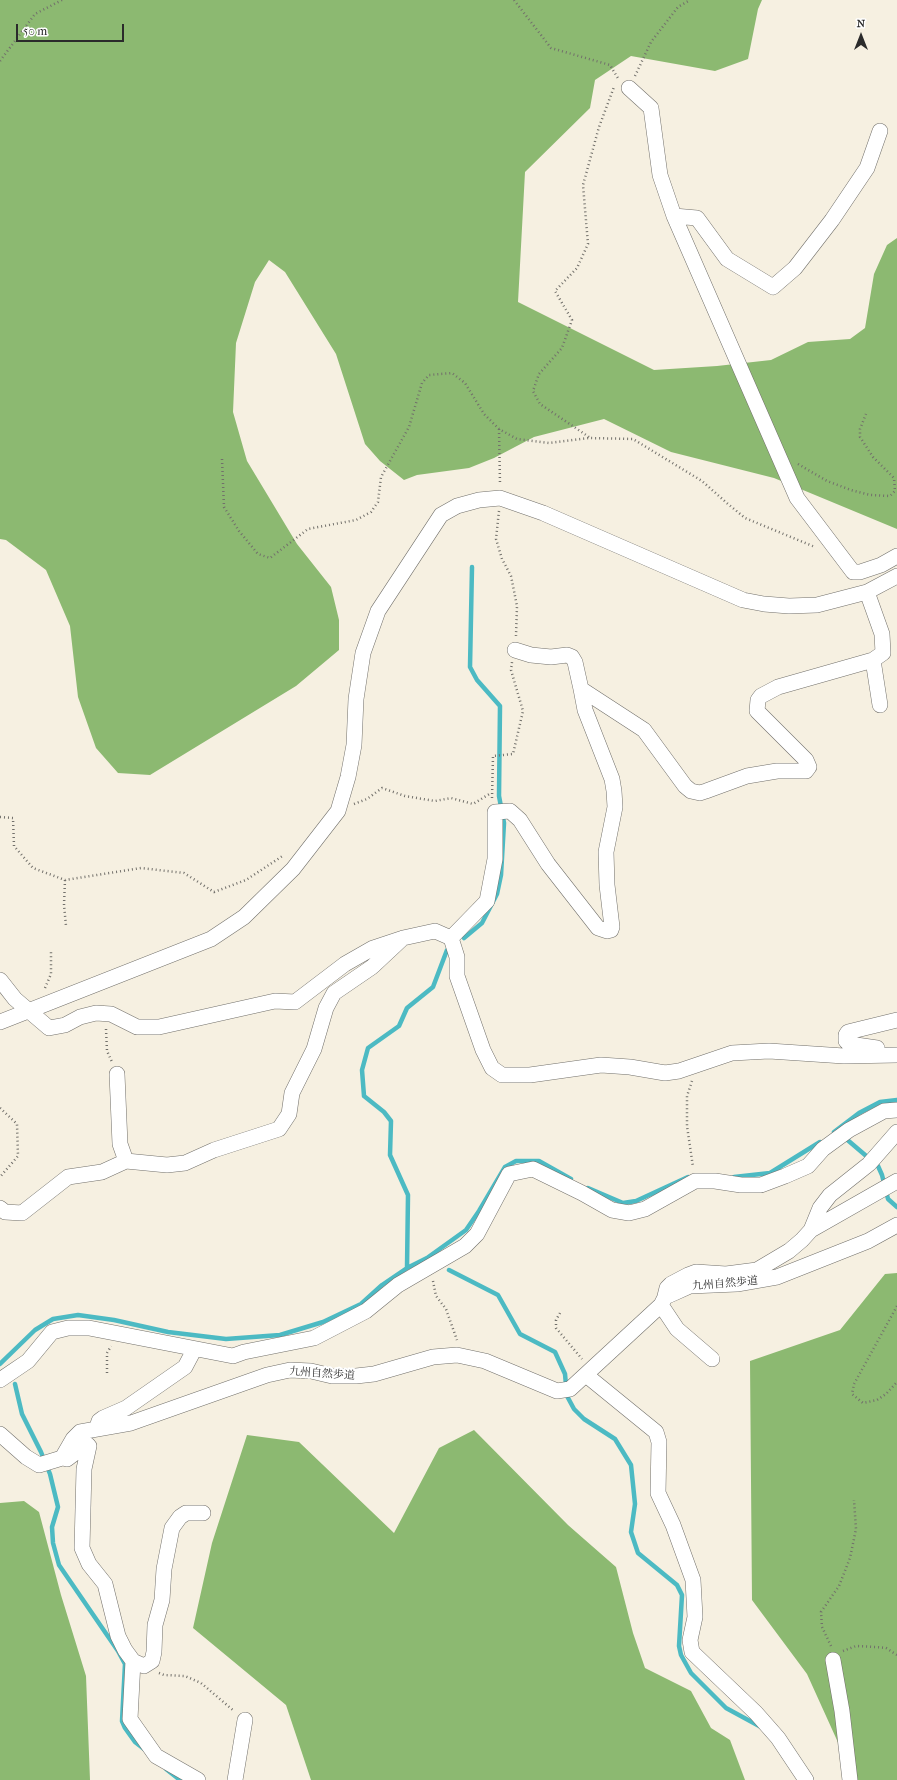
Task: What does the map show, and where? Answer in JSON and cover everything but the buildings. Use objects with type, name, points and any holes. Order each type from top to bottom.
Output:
[{"type":"street","points":[[629,88],[651,108],[660,175],[674,216],[797,498],[849,569],[853,572],[860,572],[881,565],[897,556]]},
{"type":"street","points":[[674,216],[696,218],[727,259],[773,287],[795,268],[832,220],[866,168],[880,131]]},
{"type":"street","points":[[0,1022],[211,939],[244,917],[293,869],[338,810],[348,777],[354,745],[356,699],[363,653],[378,611],[441,515],[457,506],[479,500],[500,498],[543,513],[743,600],[764,604],[789,606],[817,605],[866,592],[897,576]]},
{"type":"street","points":[[581,689],[644,730],[685,786],[691,790],[700,793],[747,776],[776,771],[806,771],[809,767],[806,760],[757,711],[758,700],[767,693],[789,684],[873,660],[883,653],[882,634],[866,592]]},
{"type":"street","points":[[450,938],[487,901],[495,859],[501,812],[520,820],[548,864],[588,916],[598,928],[611,930],[613,921],[607,885],[606,852],[616,807],[612,779],[585,710],[575,662],[572,657],[567,655],[551,657],[531,655],[515,650]]},
{"type":"street","points":[[873,660],[880,705]]},
{"type":"street","points":[[0,980],[27,1012],[48,1028],[53,1029],[65,1026],[80,1017],[96,1013],[111,1014],[137,1027],[159,1027],[275,1001],[295,1002],[344,964],[373,948],[403,938],[435,931],[450,938],[457,957],[457,976],[483,1050],[492,1068],[502,1075],[530,1074],[602,1065],[630,1067],[665,1073],[679,1071],[732,1053],[769,1051],[844,1056],[897,1055]]},
{"type":"street","points":[[0,1208],[5,1212],[22,1212],[68,1177],[102,1172],[126,1161],[167,1165],[186,1164],[214,1150],[279,1129],[289,1114],[292,1093],[314,1050],[326,1008],[334,992],[372,967],[403,938]]},
{"type":"street","points":[[897,1020],[848,1032],[846,1037],[849,1044],[897,1050]]},
{"type":"street","points":[[117,1074],[120,1144],[126,1161]]},
{"type":"street","points":[[0,1380],[28,1361],[52,1332],[68,1328],[117,1333],[194,1350],[233,1356],[244,1352],[314,1338],[366,1311],[398,1285],[465,1246],[477,1234],[509,1174],[533,1170],[582,1193],[612,1210],[630,1213],[645,1209],[695,1181],[715,1181],[741,1185],[761,1185],[808,1166],[823,1149],[849,1130],[884,1111],[897,1110]]},
{"type":"street","points":[[811,1230],[820,1208],[830,1195],[873,1159],[897,1132]]},
{"type":"street","points":[[712,1359],[677,1329],[663,1301],[667,1288],[671,1284],[696,1272],[726,1274],[757,1270],[788,1251],[811,1230],[896,1182]]},
{"type":"street","name":"九州自然歩道","points":[[52,1462],[80,1432],[131,1423],[160,1414],[243,1382],[290,1370],[311,1371],[332,1376],[356,1376],[374,1374],[433,1357],[457,1355],[485,1361],[557,1391],[570,1388],[585,1376],[663,1301],[690,1286],[737,1284],[777,1277],[868,1241],[897,1225]]},
{"type":"street","points":[[97,1428],[99,1422],[103,1418],[126,1408],[185,1367],[194,1350]]},
{"type":"street","points":[[585,1376],[656,1432],[659,1442],[658,1493],[673,1525],[694,1580],[695,1617],[690,1640],[692,1652],[756,1713],[778,1738],[806,1780]]},
{"type":"street","points":[[0,1434],[26,1457],[52,1462],[67,1459],[82,1446],[87,1444],[89,1446],[84,1469],[82,1548],[89,1564],[105,1584],[118,1636],[125,1650],[139,1663]]},
{"type":"street","points":[[139,1663],[152,1661],[154,1652],[155,1625],[162,1600],[164,1569],[172,1528],[180,1517],[186,1513],[203,1513]]},
{"type":"street","points":[[833,1655],[842,1711],[850,1780]]},
{"type":"street","points":[[139,1663],[130,1719],[156,1756],[198,1780]]},
{"type":"street","points":[[235,1780],[245,1720]]},
{"type":"path","points":[[0,61],[35,14],[62,0]]},
{"type":"path","points":[[514,0],[551,48],[610,65],[617,79],[629,88],[651,42],[678,7],[690,0]]},
{"type":"path","points":[[590,438],[540,404],[533,391],[539,374],[562,348],[572,320],[555,291],[577,268],[588,244],[583,185],[599,127],[617,79]]},
{"type":"path","points":[[222,459],[224,507],[239,531],[258,554],[270,558],[308,529],[356,520],[371,512],[378,502],[381,477],[409,427],[422,384],[429,375],[452,373],[465,383],[484,414],[500,429],[517,438],[549,443],[590,438],[633,439],[702,481],[746,518],[822,550]]},
{"type":"path","points":[[781,462],[792,461],[827,481],[851,490],[870,495],[890,496],[895,491],[894,478],[873,457],[860,437],[860,429],[866,414]]},
{"type":"path","points":[[500,429],[500,498],[496,539],[502,560],[511,576],[517,606],[515,650],[511,670],[523,711],[513,754],[493,756],[491,793],[501,812]]},
{"type":"path","points":[[338,810],[367,799],[382,788],[405,796],[435,801],[451,798],[473,804],[491,793]]},
{"type":"path","points":[[0,817],[13,818],[14,846],[33,868],[65,880],[141,868],[184,873],[214,892],[246,880],[286,853]]},
{"type":"path","points":[[65,880],[64,904],[66,926]]},
{"type":"path","points":[[44,990],[51,974],[51,952]]},
{"type":"path","points":[[117,1074],[107,1051],[105,1029],[124,1020]]},
{"type":"path","points":[[692,1080],[687,1096],[687,1126],[692,1164]]},
{"type":"path","points":[[0,1108],[17,1124],[18,1156],[0,1177]]},
{"type":"path","points":[[434,1265],[433,1286],[436,1296],[446,1309],[453,1329],[457,1341],[457,1355]]},
{"type":"path","points":[[897,1306],[854,1384],[852,1394],[864,1403],[877,1400],[886,1394],[897,1382]]},
{"type":"path","points":[[560,1313],[556,1320],[556,1328],[585,1376]]},
{"type":"path","points":[[107,1373],[107,1353],[117,1333]]},
{"type":"path","points":[[854,1500],[856,1529],[850,1558],[839,1586],[821,1612],[822,1627],[833,1655],[856,1646],[886,1648],[897,1655]]},
{"type":"path","points":[[139,1663],[164,1675],[185,1676],[201,1683],[245,1720]]},
{"type":"green space","points":[[0,0],[762,0],[758,9],[748,59],[715,71],[631,56],[595,80],[590,108],[525,172],[518,302],[654,370],[717,366],[771,360],[808,342],[850,339],[865,328],[874,274],[887,245],[897,238],[897,529],[774,478],[671,452],[604,419],[534,437],[494,458],[469,468],[417,475],[404,480],[380,461],[365,444],[336,354],[285,272],[269,260],[255,282],[236,343],[233,412],[247,461],[297,544],[331,587],[339,620],[339,650],[296,686],[150,775],[118,773],[96,748],[78,697],[70,626],[46,570],[6,540],[0,539]]},
{"type":"green space","points":[[897,1273],[897,1780],[855,1780],[807,1674],[752,1600],[750,1361],[840,1330],[885,1274]]},
{"type":"green space","points":[[474,1430],[568,1525],[616,1567],[633,1633],[645,1668],[691,1691],[711,1728],[730,1740],[745,1780],[311,1780],[286,1705],[193,1628],[212,1543],[247,1435],[299,1442],[394,1533],[439,1448]]},
{"type":"green space","points":[[24,1501],[39,1512],[61,1595],[86,1676],[90,1780],[0,1780],[0,1503]]},
{"type":"waterway","points":[[464,938],[482,923],[497,894],[501,875],[504,823],[499,796],[500,706],[477,680],[470,667],[472,567]]},
{"type":"waterway","points":[[407,1268],[408,1195],[390,1155],[391,1121],[384,1112],[364,1096],[362,1070],[368,1048],[399,1026],[407,1008],[433,987],[447,950]]},
{"type":"waterway","points":[[834,1132],[859,1113],[880,1102],[897,1100]]},
{"type":"waterway","points":[[844,1137],[878,1166],[882,1175],[888,1199],[897,1207]]},
{"type":"waterway","points":[[734,1177],[770,1173],[820,1142]]},
{"type":"waterway","points":[[0,1364],[35,1330],[53,1319],[78,1315],[114,1320],[168,1332],[226,1339],[280,1335],[323,1322],[361,1304],[382,1285],[407,1268],[427,1258],[466,1230],[505,1167],[516,1161],[539,1161],[571,1179]]},
{"type":"waterway","points":[[588,1188],[623,1203],[636,1201],[688,1177]]},
{"type":"waterway","points":[[449,1270],[498,1295],[520,1334],[555,1352],[565,1374],[567,1396],[574,1409],[584,1419],[615,1439],[631,1465],[635,1504],[631,1532],[638,1553],[677,1585],[682,1595],[679,1646],[681,1655],[691,1673],[726,1708],[761,1727]]},
{"type":"waterway","points":[[15,1384],[22,1414],[50,1474],[58,1507],[52,1527],[53,1543],[59,1565],[118,1651],[125,1664],[122,1721],[135,1742],[144,1749]]},
{"type":"waterway","points":[[166,1769],[180,1780]]}]
